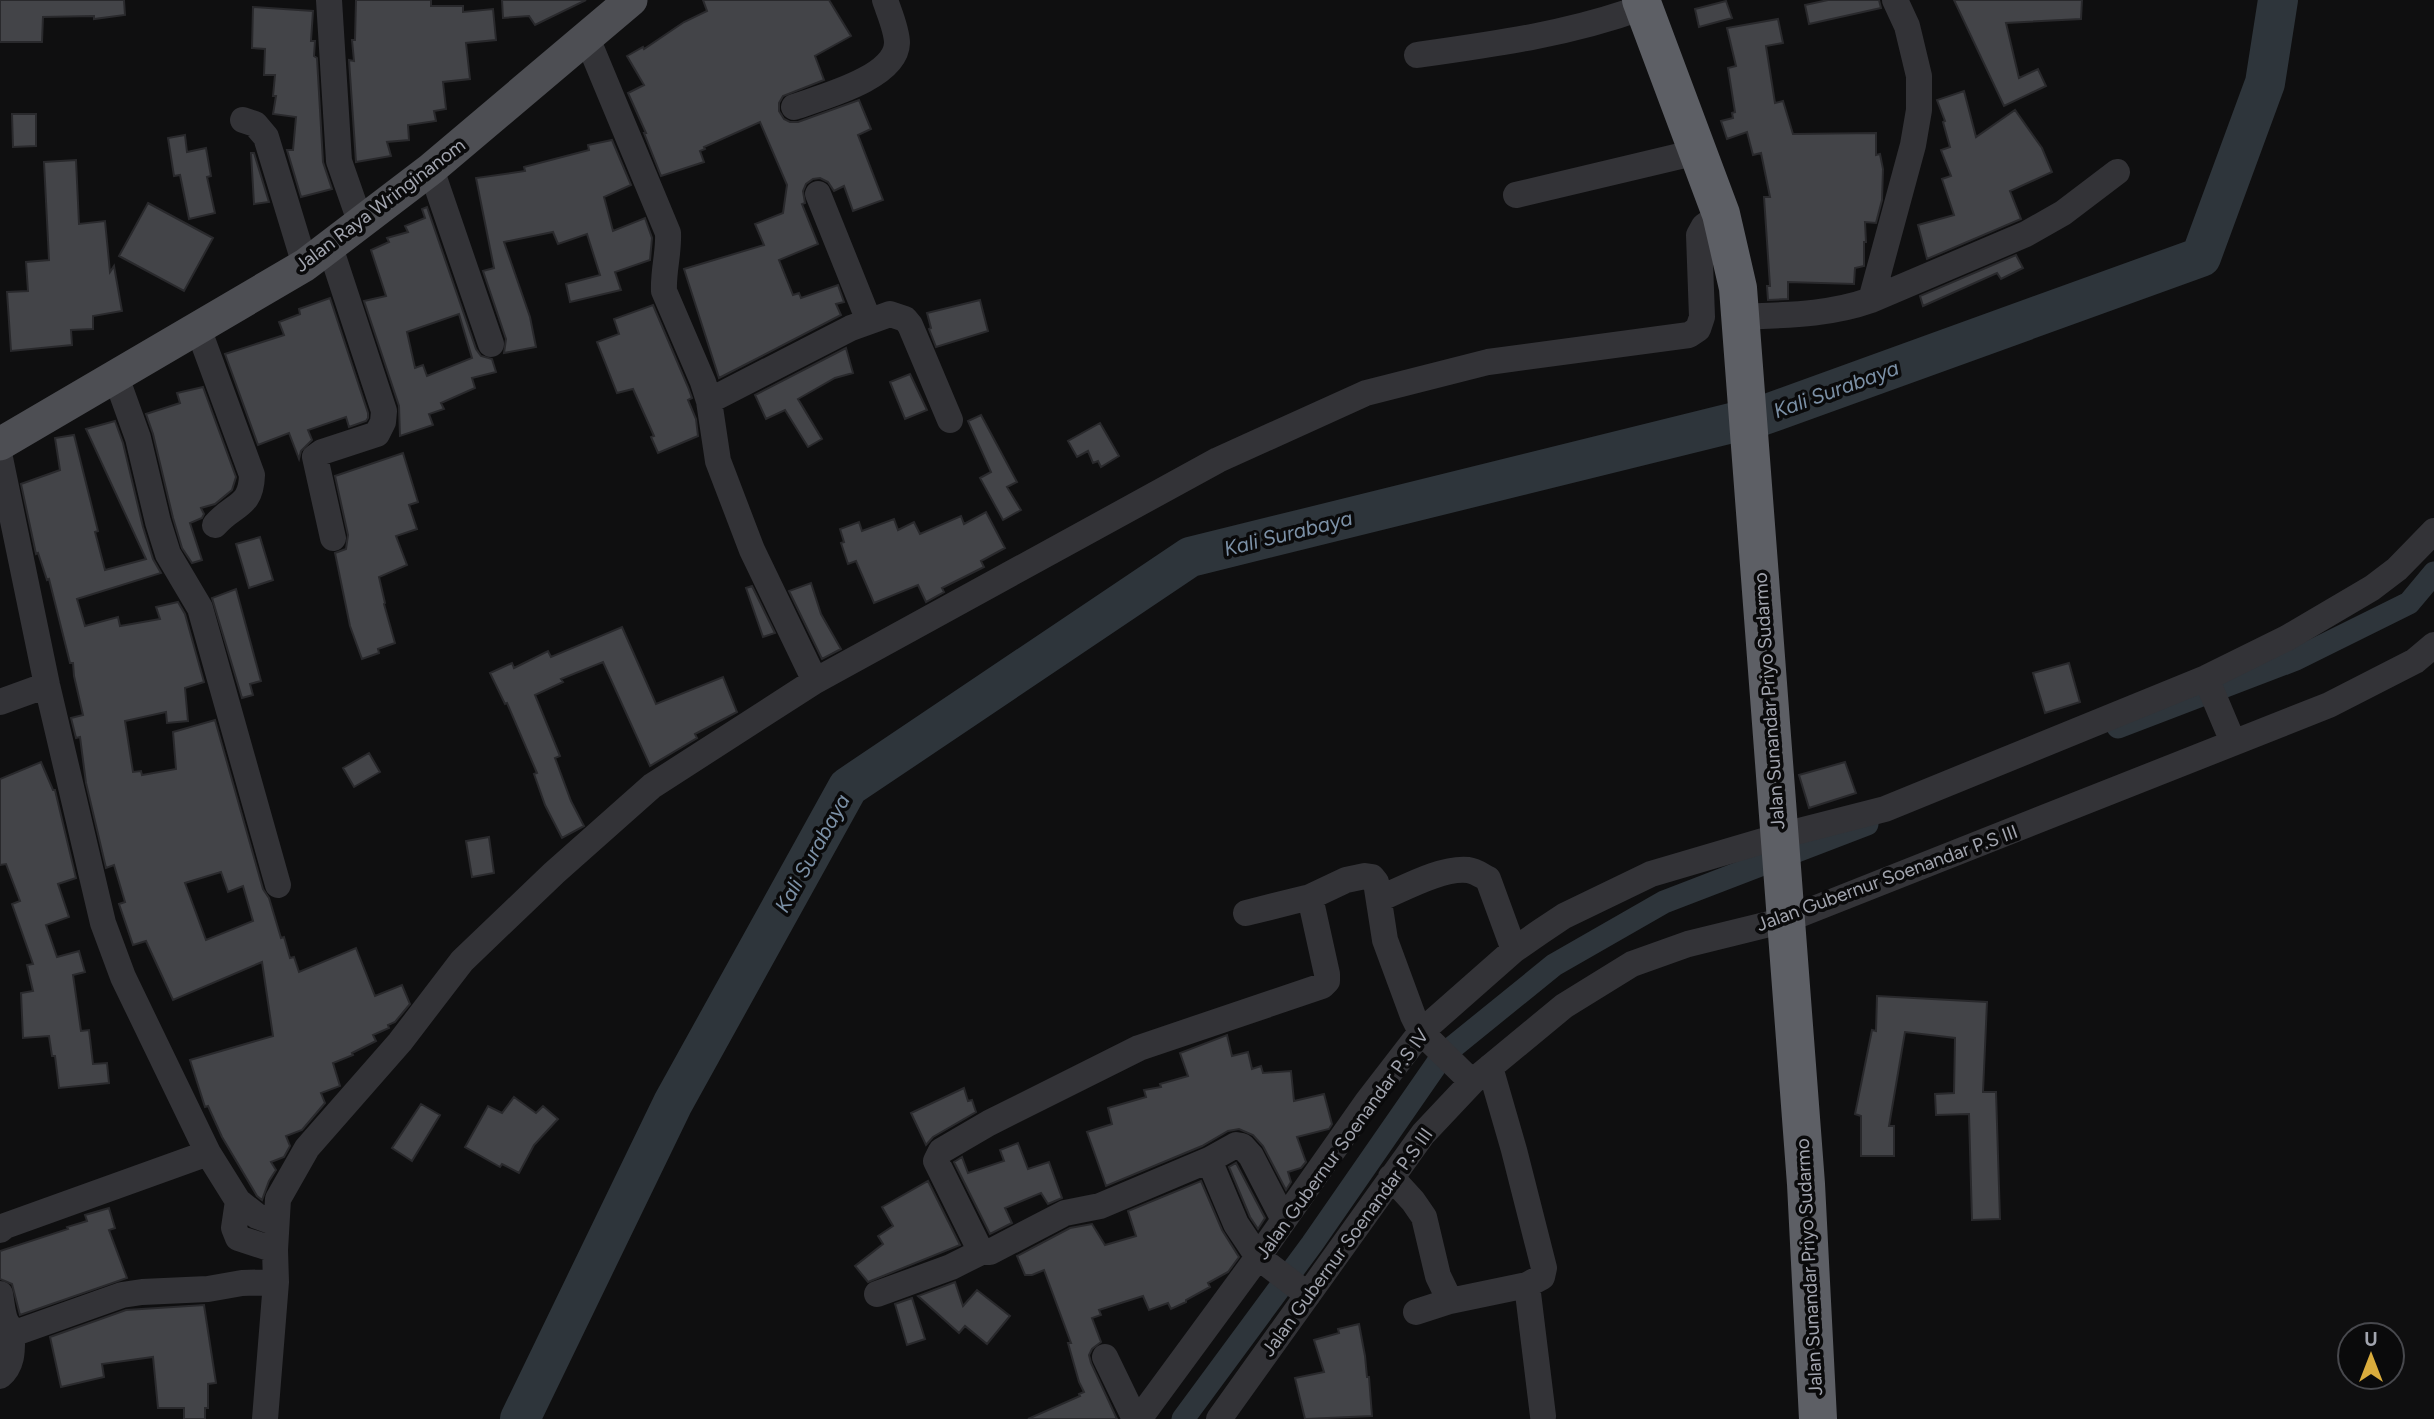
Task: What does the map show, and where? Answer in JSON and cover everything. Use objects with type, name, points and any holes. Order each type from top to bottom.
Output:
[{"type":"highway","name":"Jalan Sunandar Priyo Sudarmo","points":[[1642,4],[1721,214],[1738,288],[1806,1184],[1818,1419]]},
{"type":"main road","name":"Jalan Raya Wringinanom","points":[[0,444],[317,256],[431,169],[631,0]]},
{"type":"street","points":[[329,0],[339,161],[360,224]]},
{"type":"street","points":[[794,107],[870,78],[892,58],[897,42],[885,0]]},
{"type":"street","points":[[1871,300],[1913,145],[1919,110],[1919,76],[1907,26],[1895,0]]},
{"type":"street","points":[[1417,55],[1526,40],[1617,17],[1642,4]]},
{"type":"street","points":[[587,38],[668,233],[664,290],[709,401],[718,461],[752,550],[815,681]]},
{"type":"street","points":[[243,120],[255,124],[266,137],[384,411],[383,422],[377,434],[314,457],[333,538]]},
{"type":"street","points":[[1516,195],[1697,152]]},
{"type":"street","points":[[431,169],[491,344]]},
{"type":"street","points":[[1742,325],[1849,308],[1871,300],[2026,234],[2063,213],[2117,172]]},
{"type":"street","points":[[818,194],[869,321]]},
{"type":"street","points":[[265,1419],[276,1282],[278,1199],[307,1148],[400,1042],[462,961],[554,873],[652,786],[815,681],[1217,460],[1366,393],[1488,362],[1689,335],[1698,329],[1702,317],[1699,235],[1704,226],[1721,214]]},
{"type":"street","points":[[709,401],[851,328],[890,314],[905,319],[910,325],[950,420]]},
{"type":"street","points":[[198,328],[252,475],[247,498],[225,513],[215,525]]},
{"type":"street","points":[[116,377],[138,438],[168,554],[200,608],[278,885]]},
{"type":"street","points":[[0,458],[47,685],[103,923],[124,977],[208,1153],[238,1201],[257,1216],[276,1223]]},
{"type":"street","name":"Jalan Gubernur Soenandar P.S IV","points":[[1137,1419],[1261,1260],[1284,1220],[1367,1102],[1425,1035],[1514,950],[1564,916],[1651,874],[1780,842],[1885,809],[2208,683],[2372,588],[2397,569],[2434,531]]},
{"type":"street","name":"Jalan Gubernur Soenandar P.S III","points":[[1219,1419],[1304,1291],[1473,1072],[1564,1006],[1632,964],[2000,837],[2229,735],[2329,705],[2415,661],[2434,645]]},
{"type":"street","points":[[2208,683],[2229,735]]},
{"type":"street","points":[[0,702],[47,685]]},
{"type":"street","points":[[1379,899],[1446,872],[1468,870],[1478,873],[1488,879],[1514,950]]},
{"type":"street","points":[[1246,913],[1310,897],[1346,880],[1371,877],[1376,882],[1385,940],[1413,1016],[1425,1035],[1473,1072],[1514,1150],[1544,1268],[1542,1277],[1527,1285],[1450,1301],[1416,1312]]},
{"type":"street","points":[[981,1252],[936,1161],[941,1151],[989,1123],[1139,1048],[1322,986],[1327,981],[1327,974],[1310,897]]},
{"type":"street","points":[[877,1294],[951,1267],[981,1252],[990,1252],[1065,1213],[1100,1206],[1209,1160],[1231,1147],[1242,1146],[1251,1156],[1284,1220]]},
{"type":"street","points":[[0,1230],[38,1213],[208,1153]]},
{"type":"street","points":[[1209,1160],[1237,1224],[1261,1260],[1304,1291]]},
{"type":"street","points":[[1391,1177],[1424,1217],[1438,1276],[1450,1301]]},
{"type":"street","points":[[238,1201],[234,1228],[239,1238],[275,1250]]},
{"type":"street","points":[[12,1331],[26,1330],[122,1295],[276,1282]]},
{"type":"street","points":[[1527,1285],[1543,1416]]},
{"type":"street","points":[[0,1294],[5,1321],[12,1331],[11,1361],[8,1369],[0,1376]]},
{"type":"street","points":[[1105,1357],[1137,1419]]},
{"type":"building","points":[[0,0],[124,0],[125,15],[94,19],[94,16],[43,17],[42,42],[0,42]]},
{"type":"building","points":[[356,0],[431,0],[431,6],[463,6],[463,12],[493,9],[496,40],[466,43],[470,79],[443,82],[446,109],[434,111],[436,121],[408,125],[409,140],[387,142],[391,156],[356,162],[349,60],[354,61],[352,40],[355,40]]},
{"type":"building","points":[[502,0],[586,0],[535,25],[529,16],[503,18]]},
{"type":"building","points":[[703,0],[829,0],[851,36],[815,56],[824,80],[783,96],[779,111],[784,119],[798,122],[859,100],[871,129],[858,135],[883,200],[853,211],[844,186],[834,191],[828,182],[820,178],[806,184],[803,191],[805,203],[802,204],[818,244],[779,260],[793,295],[799,293],[801,298],[838,285],[844,302],[836,304],[841,315],[719,378],[684,269],[764,245],[755,224],[783,213],[787,185],[760,122],[704,147],[705,149],[700,151],[704,162],[661,176],[628,93],[644,85],[627,56],[643,47],[644,49],[684,22],[707,11]]},
{"type":"building","points":[[1828,0],[1879,0],[1881,8],[1809,24],[1805,5]]},
{"type":"building","points":[[1954,0],[2082,0],[2081,19],[2006,23],[2019,78],[2038,69],[2046,86],[2004,106]]},
{"type":"building","points":[[1726,1],[1732,18],[1699,27],[1695,9]]},
{"type":"building","points":[[253,7],[313,11],[311,41],[315,41],[314,56],[317,58],[323,162],[332,189],[301,197],[287,150],[293,150],[296,117],[273,114],[275,75],[264,75],[265,49],[252,48]]},
{"type":"building","points":[[1778,19],[1783,43],[1766,46],[1775,103],[1783,101],[1793,134],[1876,133],[1876,155],[1880,154],[1883,169],[1882,200],[1876,223],[1865,222],[1864,266],[1855,268],[1854,284],[1788,282],[1788,299],[1768,300],[1767,286],[1770,286],[1764,197],[1770,197],[1761,153],[1753,155],[1747,132],[1727,139],[1721,121],[1733,118],[1732,113],[1735,112],[1728,68],[1736,66],[1727,28]]},
{"type":"building","points":[[1964,91],[1976,137],[2015,110],[2042,148],[2052,172],[2010,191],[2021,219],[1927,259],[1918,225],[1954,215],[1942,179],[1951,176],[1941,150],[1950,147],[1943,122],[1945,121],[1937,100]]},
{"type":"building","points":[[12,114],[36,114],[36,146],[13,147]]},
{"type":"building","points":[[185,135],[187,152],[206,148],[211,176],[207,177],[215,213],[189,219],[180,175],[174,176],[168,138]]},
{"type":"building","points":[[612,140],[631,185],[604,197],[613,231],[645,218],[652,238],[650,260],[615,272],[621,290],[570,302],[566,284],[600,275],[587,234],[558,244],[553,232],[504,242],[530,317],[536,347],[504,353],[506,339],[483,271],[494,268],[476,178],[525,171],[524,167],[589,150],[588,145]]},
{"type":"building","points":[[251,153],[254,153],[269,202],[254,204]]},
{"type":"building","points":[[76,160],[79,224],[105,221],[110,272],[114,266],[122,311],[93,316],[93,329],[71,330],[72,345],[11,351],[7,292],[28,291],[26,262],[49,260],[44,162]]},
{"type":"building","points":[[148,203],[213,238],[184,291],[119,256]]},
{"type":"building","points":[[427,207],[476,349],[481,356],[492,359],[496,372],[472,378],[475,388],[441,403],[444,409],[429,414],[433,425],[400,436],[399,406],[364,301],[386,296],[371,250],[389,242],[387,238],[408,232],[405,226],[425,218],[422,209]],"holes":[[[459,314],[472,358],[427,376],[423,365],[415,368],[407,332]]]},
{"type":"building","points":[[2016,255],[2023,268],[2001,279],[1997,273],[1923,306],[1920,296]]},
{"type":"building","points":[[330,298],[368,418],[349,427],[346,417],[308,430],[312,440],[301,451],[299,459],[289,433],[258,445],[225,354],[284,335],[279,322],[300,314],[299,309]]},
{"type":"building","points":[[980,300],[988,331],[936,347],[929,329],[931,328],[927,313]]},
{"type":"building","points":[[653,305],[692,398],[688,400],[696,419],[698,436],[658,453],[651,437],[654,436],[633,389],[617,393],[597,342],[619,334],[614,319]]},
{"type":"building","points":[[846,348],[853,373],[835,378],[798,399],[822,439],[808,447],[785,410],[766,419],[755,395]]},
{"type":"building","points":[[910,374],[927,410],[905,419],[890,382]]},
{"type":"building","points":[[203,387],[236,477],[232,490],[215,504],[201,508],[204,514],[202,518],[190,523],[202,560],[192,563],[182,548],[146,414],[180,403],[177,393]]},
{"type":"building","points":[[981,415],[1017,482],[1007,487],[1021,510],[1003,520],[980,478],[991,472],[968,421]]},
{"type":"building","points":[[115,421],[123,443],[143,527],[153,559],[161,573],[77,599],[85,626],[118,617],[120,626],[160,619],[156,607],[178,602],[185,614],[204,682],[185,688],[188,721],[167,723],[166,712],[125,721],[133,772],[141,771],[142,775],[176,769],[173,732],[215,720],[263,889],[269,898],[281,938],[284,937],[290,958],[294,957],[299,972],[356,948],[375,996],[402,985],[410,1004],[395,1022],[388,1025],[389,1028],[373,1035],[376,1041],[333,1063],[340,1086],[321,1093],[325,1103],[302,1130],[286,1136],[290,1146],[284,1157],[271,1162],[276,1170],[262,1200],[222,1137],[208,1106],[205,1107],[190,1060],[273,1036],[262,962],[173,1000],[146,941],[133,945],[119,904],[125,902],[114,865],[106,868],[86,783],[80,737],[76,738],[71,718],[83,715],[73,663],[70,663],[49,579],[47,580],[38,553],[36,554],[21,484],[60,470],[55,438],[74,435],[105,570],[146,559],[86,429]],"holes":[[[221,872],[228,892],[243,886],[253,921],[206,940],[185,883]]]},
{"type":"building","points":[[1100,423],[1119,456],[1101,467],[1098,461],[1093,463],[1088,451],[1077,457],[1068,441]]},
{"type":"building","points":[[403,453],[418,502],[409,505],[417,529],[396,536],[407,565],[379,577],[395,643],[362,659],[350,626],[335,553],[346,549],[348,535],[335,476]]},
{"type":"building","points":[[986,512],[1005,548],[981,561],[984,567],[942,588],[944,592],[926,602],[918,585],[874,603],[856,561],[848,564],[841,543],[844,542],[840,529],[859,522],[862,531],[894,519],[898,530],[914,522],[920,534],[961,516],[964,524]]},
{"type":"building","points":[[260,537],[273,580],[249,588],[236,544]]},
{"type":"building","points":[[811,583],[821,614],[841,649],[822,659],[789,591]]},
{"type":"building","points":[[752,586],[775,633],[763,637],[746,588]]},
{"type":"building","points":[[236,589],[261,681],[250,684],[253,695],[242,698],[212,598]]},
{"type":"building","points":[[622,627],[656,704],[723,677],[737,712],[695,734],[697,738],[650,766],[603,662],[561,679],[563,682],[535,695],[560,756],[555,758],[571,801],[584,826],[562,838],[545,805],[534,774],[537,773],[507,703],[505,704],[490,673],[512,663],[514,668],[548,651],[551,657]]},
{"type":"building","points":[[2069,663],[2080,702],[2045,713],[2033,673]]},
{"type":"building","points":[[369,753],[380,772],[354,787],[343,768]]},
{"type":"building","points":[[41,762],[55,790],[76,878],[58,884],[69,917],[46,925],[57,957],[79,951],[85,972],[73,975],[81,1031],[89,1030],[93,1064],[107,1063],[109,1083],[59,1088],[55,1056],[52,1056],[49,1036],[23,1038],[21,993],[33,991],[27,965],[33,964],[12,904],[20,901],[6,864],[0,865],[0,779]]},
{"type":"building","points":[[1845,762],[1856,793],[1809,808],[1799,775]]},
{"type":"building","points":[[489,837],[494,873],[472,877],[466,841]]},
{"type":"building","points":[[1877,996],[1987,1002],[1983,1092],[1996,1092],[2000,1219],[1972,1220],[1969,1114],[1936,1115],[1935,1094],[1954,1093],[1955,1038],[1905,1032],[1889,1126],[1894,1126],[1894,1156],[1861,1156],[1861,1116],[1855,1114],[1872,1030],[1876,1031]]},
{"type":"building","points":[[1227,1035],[1232,1056],[1248,1052],[1252,1069],[1261,1066],[1263,1073],[1291,1071],[1294,1101],[1324,1094],[1332,1124],[1329,1129],[1297,1137],[1306,1162],[1301,1168],[1288,1172],[1291,1182],[1286,1190],[1263,1146],[1253,1135],[1239,1129],[1228,1131],[1202,1146],[1106,1186],[1087,1132],[1112,1124],[1108,1108],[1146,1097],[1144,1090],[1161,1087],[1160,1084],[1188,1076],[1180,1053]]},
{"type":"building","points":[[964,1088],[968,1101],[972,1100],[976,1112],[933,1137],[926,1145],[911,1113]]},
{"type":"building","points":[[514,1097],[536,1113],[543,1106],[558,1119],[534,1145],[519,1173],[502,1164],[500,1167],[465,1147],[488,1106],[502,1113]]},
{"type":"building","points":[[421,1104],[440,1115],[412,1161],[392,1148]]},
{"type":"building","points":[[1018,1143],[1028,1169],[1049,1162],[1062,1198],[1048,1204],[1041,1193],[1005,1208],[1012,1223],[990,1234],[954,1162],[962,1157],[968,1173],[1004,1161],[1000,1150]]},
{"type":"building","points":[[1236,1163],[1265,1218],[1258,1229],[1250,1217],[1229,1167]]},
{"type":"building","points":[[928,1181],[960,1245],[868,1282],[855,1266],[883,1244],[878,1236],[893,1226],[882,1207]]},
{"type":"building","points":[[1201,1181],[1222,1230],[1239,1257],[1228,1272],[1208,1283],[1210,1287],[1171,1309],[1168,1303],[1149,1310],[1143,1296],[1099,1310],[1101,1315],[1092,1318],[1101,1342],[1089,1355],[1117,1419],[1028,1419],[1084,1392],[1068,1343],[1071,1343],[1044,1270],[1025,1275],[1017,1256],[1070,1228],[1092,1224],[1105,1245],[1136,1236],[1128,1211]]},
{"type":"building","points":[[109,1208],[115,1228],[109,1230],[127,1278],[20,1315],[12,1284],[0,1279],[0,1251],[68,1229],[67,1227],[87,1221],[85,1215]]},
{"type":"building","points":[[955,1282],[963,1306],[977,1290],[1010,1316],[987,1344],[965,1326],[959,1333],[918,1296]]},
{"type":"building","points":[[912,1298],[925,1339],[907,1345],[895,1304]]},
{"type":"building","points":[[204,1305],[216,1383],[208,1384],[205,1419],[184,1419],[184,1408],[158,1408],[153,1357],[102,1364],[104,1377],[61,1387],[50,1337],[126,1310]]},
{"type":"building","points":[[1359,1324],[1369,1377],[1372,1416],[1305,1419],[1295,1378],[1324,1372],[1314,1340],[1339,1333],[1338,1329]]},
{"type":"waterway","name":"Kali Surabaya","points":[[520,1419],[673,1103],[848,787],[1190,557],[1764,415],[2201,257],[2265,83],[2278,0]]},
{"type":"waterway","points":[[2118,727],[2296,659],[2409,603],[2434,573]]},
{"type":"waterway","points":[[1183,1419],[1312,1244],[1443,1055],[1554,965],[1664,902],[1867,824]]}]
